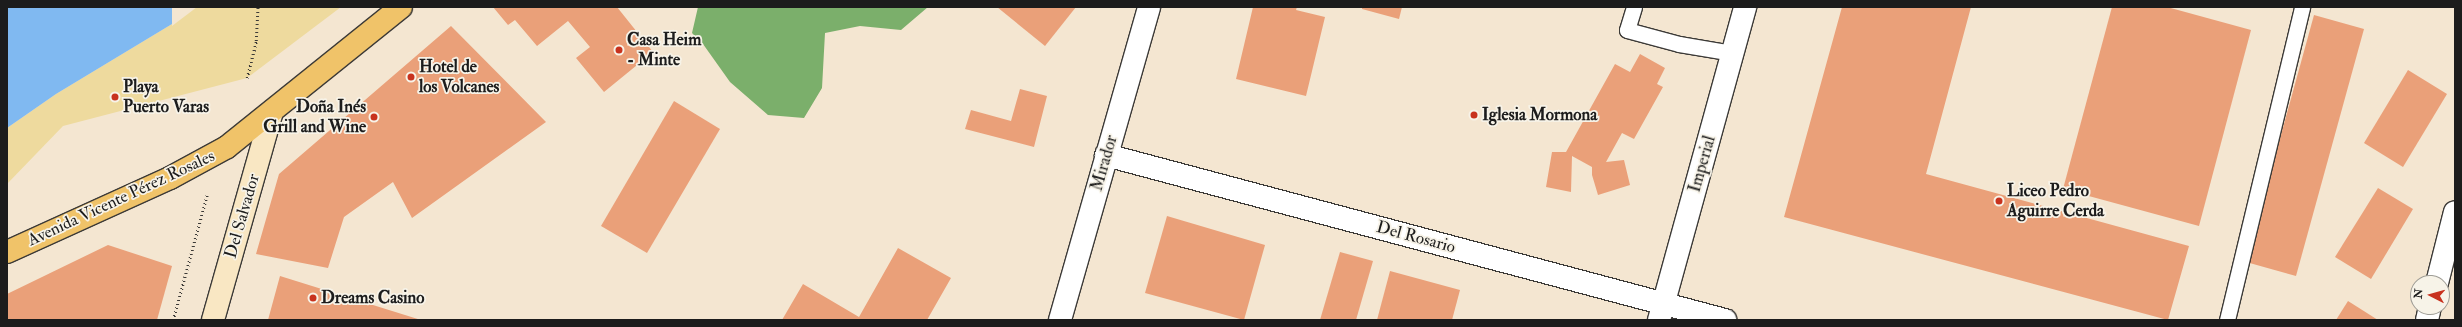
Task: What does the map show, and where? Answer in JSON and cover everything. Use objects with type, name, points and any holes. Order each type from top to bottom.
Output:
[{"type":"main road","name":"Avenida Vicente Pérez Rosales","points":[[7,252],[170,178],[227,147],[402,7]]},
{"type":"main road","name":"Del Salvador","points":[[213,320],[272,112]]},
{"type":"street","name":"Mirador","points":[[1060,320],[1149,7]]},
{"type":"street","name":"Imperial","points":[[1661,312],[1745,7]]},
{"type":"street","name":"Del Rosario","points":[[1106,155],[1661,312],[1726,320]]},
{"type":"street","points":[[2439,275],[2455,212]]},
{"type":"lane","points":[[1634,7],[1626,30],[1679,44],[1733,53]]},
{"type":"lane","points":[[2227,320],[2302,7]]},
{"type":"path","points":[[247,78],[256,41],[258,7]]},
{"type":"path","points":[[172,320],[207,195]]},
{"type":"green space","points":[[698,7],[928,7],[901,30],[860,26],[825,33],[822,88],[804,118],[768,115],[730,82],[703,44],[692,33]]},
{"type":"sand","name":"Playa Puerto Varas","points":[[195,7],[341,7],[247,78],[63,126],[7,184],[7,128],[56,94],[172,24]]},
{"type":"water","points":[[7,7],[195,7],[172,24],[56,94],[7,128]]},
{"type":"pier","points":[[172,7],[197,7],[172,26]]},
{"type":"building","name":"Casa Heim - Minte","points":[[493,7],[617,7],[653,52],[604,92],[576,58],[590,47],[568,21],[537,46],[515,20],[508,25]]},
{"type":"building","points":[[997,7],[1076,7],[1045,46]]},
{"type":"building","points":[[1253,7],[1297,7],[1296,10],[1325,17],[1306,96],[1236,79]]},
{"type":"building","points":[[1362,7],[1402,7],[1399,19],[1362,9]]},
{"type":"building","points":[[1842,7],[1971,7],[1926,174],[2189,246],[2168,320],[1784,217]]},
{"type":"building","points":[[2112,7],[2167,7],[2251,30],[2199,226],[2063,189]]},
{"type":"building","points":[[2314,15],[2364,29],[2296,276],[2246,262]]},
{"type":"building","points":[[451,26],[546,122],[412,218],[393,182],[344,217],[328,268],[256,254],[279,174]]},
{"type":"building","points":[[1640,54],[1665,68],[1657,84],[1663,87],[1634,139],[1622,133],[1606,162],[1624,160],[1630,185],[1598,195],[1592,175],[1592,167],[1572,156],[1571,192],[1546,187],[1552,152],[1566,152],[1615,64],[1630,72]]},
{"type":"building","points":[[2408,70],[2447,94],[2403,167],[2364,143]]},
{"type":"building","points":[[1020,89],[1047,96],[1034,147],[965,129],[971,110],[1011,121]]},
{"type":"building","points":[[674,101],[720,129],[647,253],[601,226]]},
{"type":"building","points":[[2378,188],[2413,209],[2371,279],[2335,257]]},
{"type":"building","points":[[1167,216],[1265,245],[1244,320],[1145,293]]},
{"type":"building","points":[[108,245],[172,266],[157,320],[7,320],[7,294]]},
{"type":"building","points":[[898,248],[951,278],[927,320],[782,320],[803,284],[859,317]]},
{"type":"building","points":[[1340,252],[1373,261],[1356,320],[1320,320]]},
{"type":"building","points":[[1390,271],[1460,290],[1452,320],[1377,320]]},
{"type":"building","name":"Dreams Casino","points":[[280,276],[421,320],[268,320]]},
{"type":"building","points":[[2348,301],[2378,320],[2336,320]]},
{"type":"place","name":"Casa Heim - Minte","points":[[619,50]]},
{"type":"place","name":"Hotel de los Volcanes","points":[[411,77]]},
{"type":"place","name":"Playa Puerto Varas","points":[[115,97]]},
{"type":"place","name":"Iglesia Mormona","points":[[1474,115]]},
{"type":"place","name":"Doña Inés Grill and Wine","points":[[374,117]]},
{"type":"place","name":"Liceo Pedro Aguirre Cerda","points":[[1999,201]]},
{"type":"place","name":"Dreams Casino","points":[[313,298]]}]
